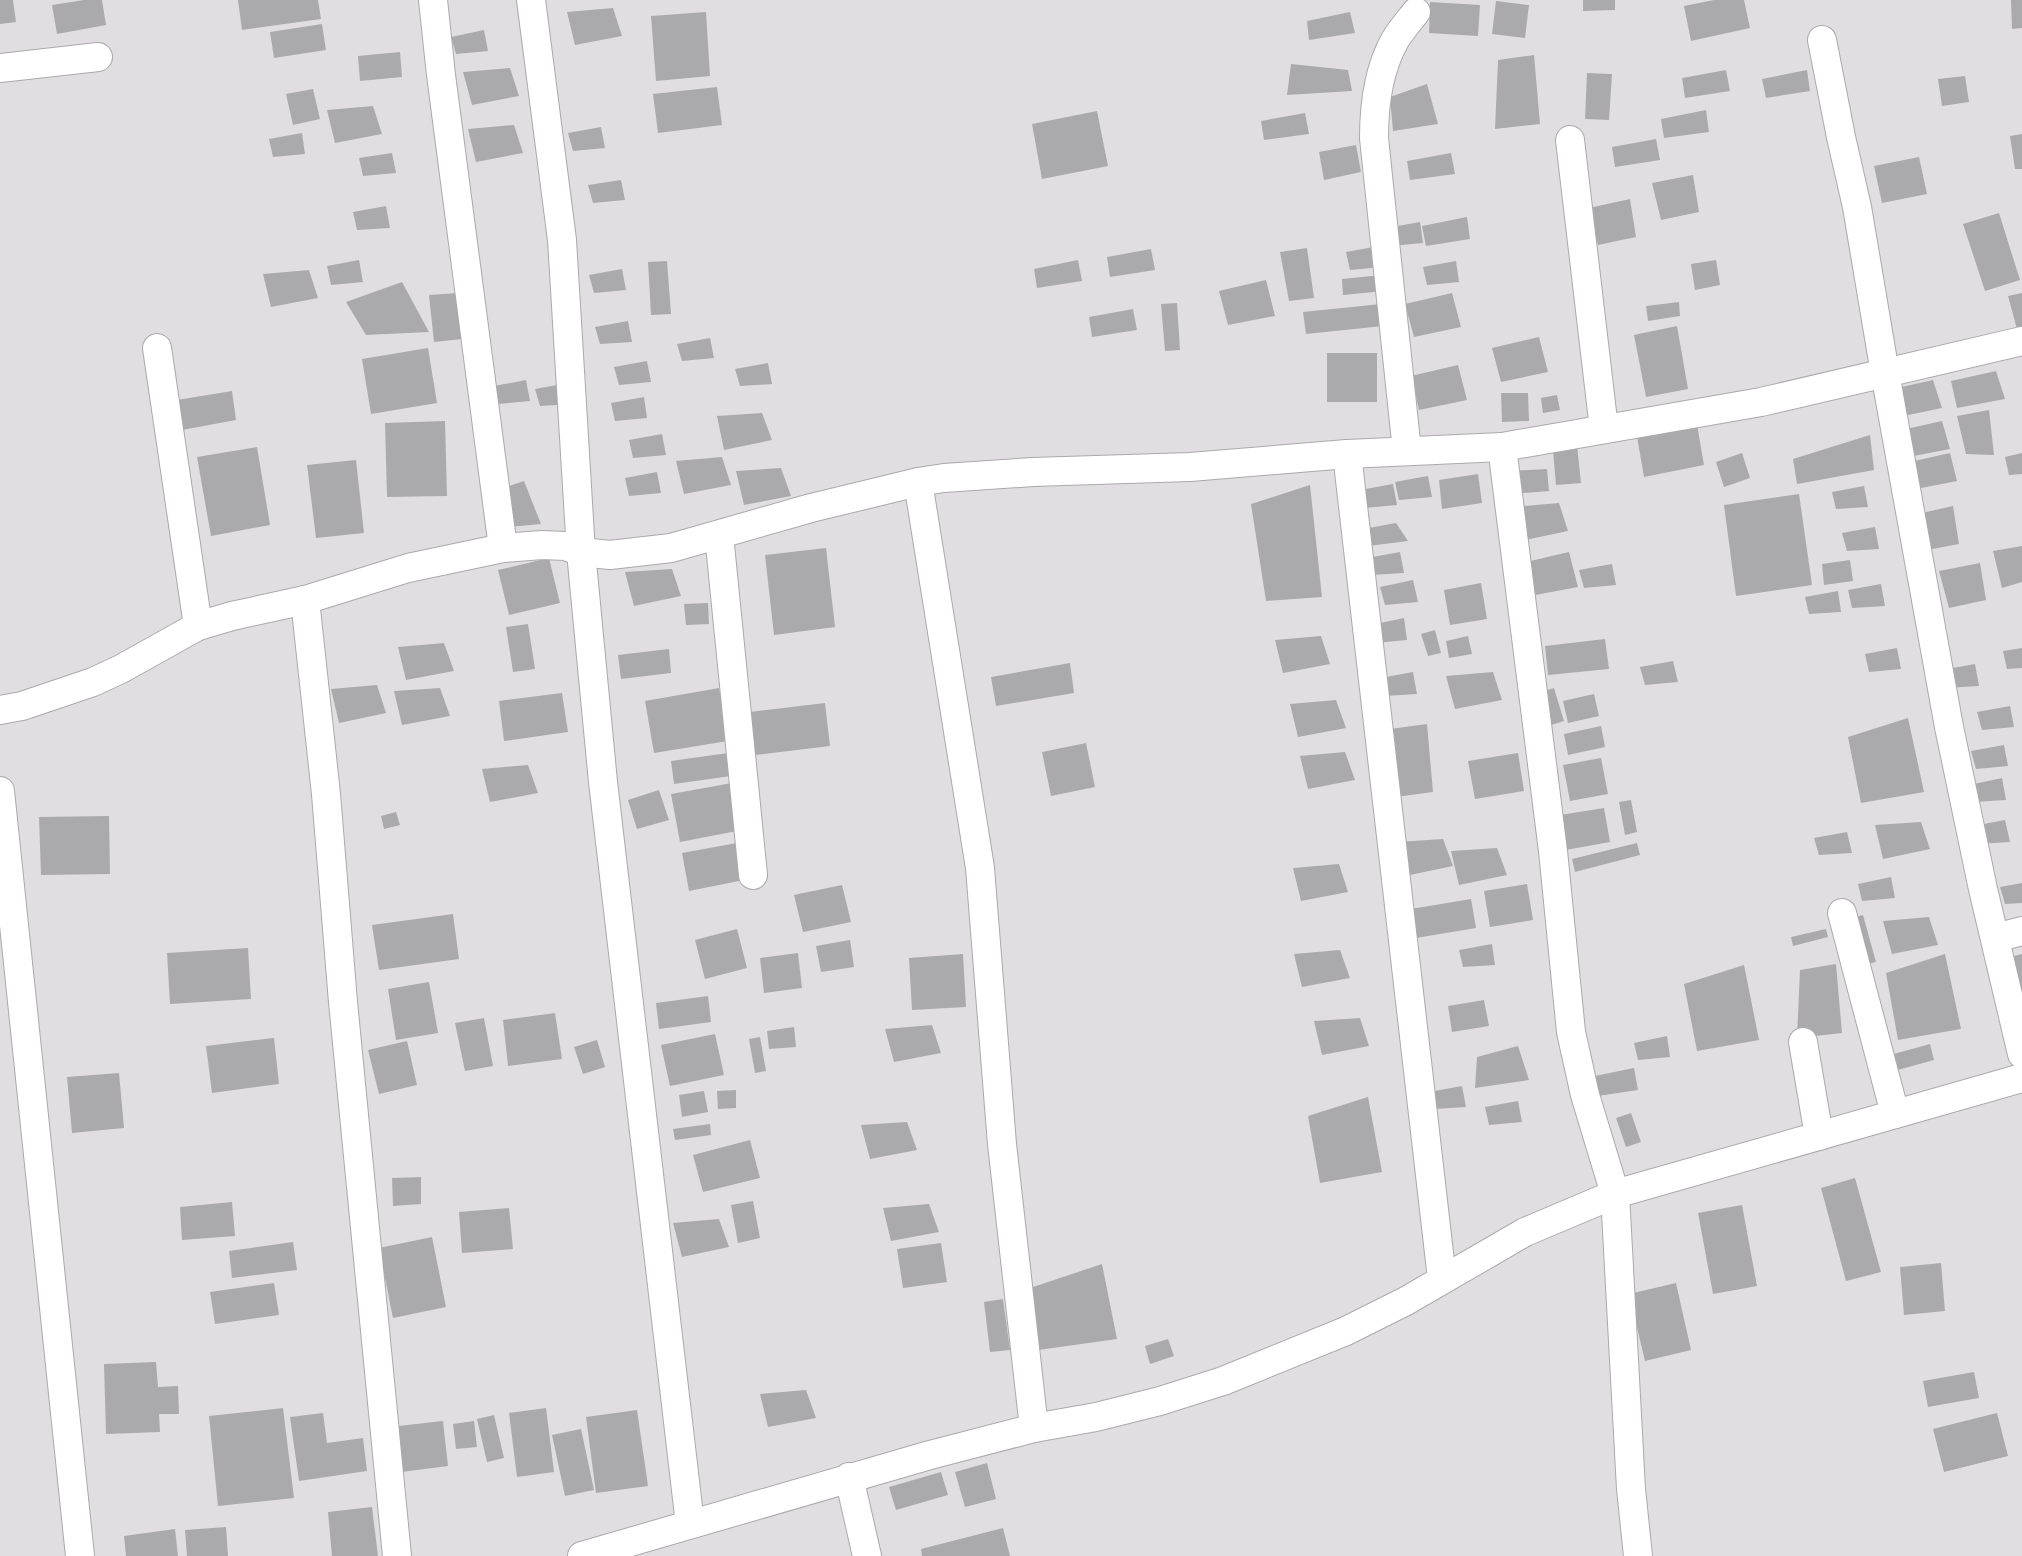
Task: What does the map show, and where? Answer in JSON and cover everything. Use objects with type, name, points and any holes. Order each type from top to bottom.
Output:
[{"type":"street","points":[[433,0],[441,75],[503,548]]},
{"type":"street","points":[[531,0],[562,240],[581,552],[603,782],[690,1524]]},
{"type":"street","points":[[1406,451],[1374,138],[1374,105],[1379,79],[1395,40],[1416,12]]},
{"type":"street","points":[[1822,40],[1857,207],[1949,727],[1983,889],[2022,1054]]},
{"type":"street","points":[[0,68],[98,57]]},
{"type":"street","points":[[1570,140],[1604,429]]},
{"type":"street","points":[[0,710],[22,706],[92,682],[121,669],[198,626],[232,616],[304,600],[408,568],[503,548],[542,545],[566,546],[581,552],[610,555],[671,548],[812,508],[918,482],[1033,472],[1190,467],[1347,454],[1502,448],[1761,402],[2022,341]]},
{"type":"street","points":[[157,348],[198,626]]},
{"type":"street","points":[[1502,448],[1553,851],[1571,1032],[1586,1095],[1615,1194],[1626,1409],[1638,1556]]},
{"type":"street","points":[[1347,454],[1442,1279]]},
{"type":"street","points":[[918,482],[980,868],[1002,1144],[1034,1428]]},
{"type":"street","points":[[719,535],[753,875]]},
{"type":"street","points":[[304,600],[326,794],[344,1020],[398,1556]]},
{"type":"street","points":[[0,791],[80,1556]]},
{"type":"street","points":[[1842,913],[1895,1114]]},
{"type":"street","points":[[1995,938],[2022,930]]},
{"type":"street","points":[[1803,1042],[1819,1136]]},
{"type":"street","points":[[582,1556],[849,1477],[1034,1428],[1105,1415],[1160,1401],[1223,1381],[1346,1331],[1406,1301],[1525,1232],[1615,1194],[2022,1078]]},
{"type":"street","points":[[849,1477],[867,1556]]},
{"type":"building","points":[[0,0],[13,0],[16,22],[0,24]]},
{"type":"building","points":[[84,0],[102,0],[106,25],[57,34],[52,5]]},
{"type":"building","points":[[238,0],[318,0],[321,19],[242,30]]},
{"type":"building","points":[[1583,0],[1615,0],[1615,10],[1583,11]]},
{"type":"building","points":[[1714,0],[1744,0],[1750,28],[1691,41],[1684,6]]},
{"type":"building","points":[[2011,0],[2022,0],[2022,28],[2012,29]]},
{"type":"building","points":[[1496,1],[1529,5],[1525,38],[1492,34]]},
{"type":"building","points":[[1430,2],[1480,5],[1478,36],[1429,33]]},
{"type":"building","points":[[613,8],[622,36],[575,45],[567,12]]},
{"type":"building","points":[[706,12],[710,76],[656,81],[651,16]]},
{"type":"building","points":[[1350,12],[1355,33],[1309,40],[1307,21]]},
{"type":"building","points":[[322,24],[326,50],[274,58],[270,32]]},
{"type":"building","points":[[484,30],[488,51],[456,54],[451,37]]},
{"type":"building","points":[[400,52],[402,77],[360,81],[358,56]]},
{"type":"building","points":[[1534,55],[1540,124],[1495,129],[1498,60]]},
{"type":"building","points":[[1291,64],[1348,70],[1352,91],[1287,95]]},
{"type":"building","points":[[510,68],[519,96],[472,105],[463,72]]},
{"type":"building","points":[[1726,70],[1730,91],[1685,98],[1682,78]]},
{"type":"building","points":[[1807,70],[1810,91],[1766,98],[1762,79]]},
{"type":"building","points":[[1587,73],[1612,74],[1609,120],[1585,119]]},
{"type":"building","points":[[1965,76],[1969,102],[1942,106],[1938,79]]},
{"type":"building","points":[[1427,84],[1438,124],[1393,131],[1390,97]]},
{"type":"building","points":[[717,87],[722,125],[658,133],[653,94]]},
{"type":"building","points":[[313,89],[320,119],[293,125],[286,94]]},
{"type":"building","points":[[373,106],[382,134],[335,143],[327,110]]},
{"type":"building","points":[[1706,110],[1709,132],[1664,138],[1661,119]]},
{"type":"building","points":[[1097,111],[1108,166],[1042,179],[1032,124]]},
{"type":"building","points":[[1305,113],[1309,134],[1264,140],[1261,121]]},
{"type":"building","points":[[514,125],[523,153],[476,162],[468,129]]},
{"type":"building","points":[[601,127],[605,148],[573,151],[568,133]]},
{"type":"building","points":[[302,133],[305,154],[273,157],[269,139]]},
{"type":"building","points":[[2022,134],[2022,169],[2015,169],[2010,136]]},
{"type":"building","points":[[1656,139],[1660,160],[1615,167],[1612,147]]},
{"type":"building","points":[[1356,145],[1361,172],[1324,180],[1319,152]]},
{"type":"building","points":[[392,153],[396,173],[363,176],[359,158]]},
{"type":"building","points":[[1451,153],[1455,174],[1410,180],[1407,161]]},
{"type":"building","points":[[1919,157],[1927,194],[1882,203],[1874,166]]},
{"type":"building","points":[[1693,175],[1699,212],[1661,220],[1652,183]]},
{"type":"building","points":[[621,180],[625,200],[593,203],[588,185]]},
{"type":"building","points":[[1630,199],[1636,237],[1598,245],[1589,208]]},
{"type":"building","points":[[386,206],[390,228],[357,230],[353,212]]},
{"type":"building","points":[[1999,213],[2020,280],[1985,291],[1963,224]]},
{"type":"building","points":[[1467,217],[1470,239],[1426,246],[1422,226]]},
{"type":"building","points":[[1420,222],[1423,243],[1391,246],[1387,228]]},
{"type":"building","points":[[1379,246],[1382,267],[1350,270],[1346,252]]},
{"type":"building","points":[[1307,248],[1314,298],[1289,301],[1280,252]]},
{"type":"building","points":[[1151,249],[1155,270],[1110,277],[1107,257]]},
{"type":"building","points":[[359,260],[363,282],[331,285],[327,266]]},
{"type":"building","points":[[1078,260],[1082,281],[1037,288],[1034,269]]},
{"type":"building","points":[[1716,260],[1720,285],[1695,290],[1691,264]]},
{"type":"building","points":[[667,261],[671,314],[651,315],[648,262]]},
{"type":"building","points":[[1456,261],[1459,282],[1427,285],[1423,267]]},
{"type":"building","points":[[622,269],[626,290],[594,293],[589,275]]},
{"type":"building","points":[[309,270],[318,298],[271,307],[263,274]]},
{"type":"building","points":[[1382,275],[1384,291],[1343,295],[1342,279]]},
{"type":"building","points":[[1266,280],[1275,316],[1228,325],[1219,291]]},
{"type":"building","points":[[402,282],[429,332],[366,335],[346,302]]},
{"type":"building","points":[[458,293],[462,339],[434,342],[429,295]]},
{"type":"building","points":[[1452,293],[1461,327],[1414,337],[1405,304]]},
{"type":"building","points":[[2022,293],[2022,332],[2018,333],[2008,296]]},
{"type":"building","points":[[1679,302],[1680,316],[1648,321],[1646,306]]},
{"type":"building","points":[[1177,303],[1180,350],[1165,351],[1161,304]]},
{"type":"building","points":[[1381,304],[1383,326],[1306,334],[1303,312]]},
{"type":"building","points":[[1133,309],[1137,330],[1092,337],[1089,317]]},
{"type":"building","points":[[628,321],[632,342],[600,344],[595,327]]},
{"type":"building","points":[[1677,326],[1688,389],[1646,397],[1634,335]]},
{"type":"building","points":[[1539,337],[1548,372],[1501,382],[1492,348]]},
{"type":"building","points":[[710,338],[714,358],[682,361],[677,344]]},
{"type":"building","points":[[428,348],[437,403],[371,414],[362,359]]},
{"type":"building","points":[[1327,353],[1377,353],[1377,402],[1327,402]]},
{"type":"building","points":[[647,361],[651,382],[619,385],[614,367]]},
{"type":"building","points":[[768,363],[772,384],[740,386],[735,369]]},
{"type":"building","points":[[1458,365],[1467,400],[1419,410],[1411,376]]},
{"type":"building","points":[[1996,371],[2005,399],[1957,408],[1951,381]]},
{"type":"building","points":[[526,380],[530,401],[498,404],[494,386]]},
{"type":"building","points":[[1933,380],[1942,408],[1894,418],[1888,390]]},
{"type":"building","points":[[568,383],[572,404],[540,406],[535,389]]},
{"type":"building","points":[[232,391],[236,420],[182,430],[177,400]]},
{"type":"building","points":[[1501,393],[1528,393],[1529,421],[1502,422]]},
{"type":"building","points":[[1557,395],[1560,410],[1543,413],[1541,398]]},
{"type":"building","points":[[644,397],[647,418],[615,421],[611,403]]},
{"type":"building","points":[[1989,410],[1994,455],[1966,454],[1957,416]]},
{"type":"building","points":[[762,413],[772,440],[724,450],[717,416]]},
{"type":"building","points":[[1696,419],[1704,465],[1644,477],[1636,431]]},
{"type":"building","points":[[445,421],[447,496],[387,497],[385,423]]},
{"type":"building","points":[[1942,421],[1950,449],[1903,458],[1897,431]]},
{"type":"building","points":[[662,434],[666,455],[633,458],[629,440]]},
{"type":"building","points":[[1870,435],[1874,470],[1797,484],[1793,459]]},
{"type":"building","points":[[1576,436],[1581,483],[1556,485],[1552,439]]},
{"type":"building","points":[[257,447],[270,525],[211,536],[197,457]]},
{"type":"building","points":[[1742,453],[1750,478],[1724,487],[1716,462]]},
{"type":"building","points":[[1950,453],[1957,481],[1911,490],[1905,463]]},
{"type":"building","points":[[2022,453],[2022,474],[2009,475],[2005,457]]},
{"type":"building","points":[[722,457],[731,485],[684,494],[676,461]]},
{"type":"building","points":[[356,460],[364,533],[316,538],[307,465]]},
{"type":"building","points":[[781,468],[791,496],[744,505],[736,471]]},
{"type":"building","points":[[1547,469],[1549,491],[1510,494],[1509,471]]},
{"type":"building","points":[[657,472],[661,493],[629,496],[625,478]]},
{"type":"building","points":[[1478,474],[1482,503],[1442,509],[1439,480]]},
{"type":"building","points":[[1428,476],[1432,497],[1399,500],[1395,482]]},
{"type":"building","points":[[524,481],[541,524],[509,527],[504,488]]},
{"type":"building","points":[[1393,484],[1397,505],[1364,508],[1360,490]]},
{"type":"building","points":[[1310,485],[1322,597],[1266,601],[1251,504]]},
{"type":"building","points":[[1864,486],[1868,507],[1836,509],[1832,492]]},
{"type":"building","points":[[1799,494],[1812,585],[1736,596],[1724,505]]},
{"type":"building","points":[[1559,503],[1568,531],[1521,541],[1513,507]]},
{"type":"building","points":[[1953,506],[1959,544],[1922,551],[1913,515]]},
{"type":"building","points":[[1396,523],[1408,541],[1368,546],[1363,529]]},
{"type":"building","points":[[1875,527],[1879,549],[1847,551],[1842,533]]},
{"type":"building","points":[[2022,546],[2022,582],[2002,588],[1993,551]]},
{"type":"building","points":[[826,548],[835,627],[774,635],[765,555]]},
{"type":"building","points":[[1400,552],[1404,573],[1371,575],[1367,558]]},
{"type":"building","points":[[1569,552],[1578,587],[1530,596],[1522,563]]},
{"type":"building","points":[[549,558],[560,603],[509,615],[498,570]]},
{"type":"building","points":[[1850,560],[1853,581],[1824,585],[1822,564]]},
{"type":"building","points":[[1980,563],[1986,600],[1949,608],[1939,571]]},
{"type":"building","points":[[1612,564],[1616,585],[1584,588],[1579,570]]},
{"type":"building","points":[[672,569],[681,596],[634,606],[625,572]]},
{"type":"building","points":[[1413,580],[1418,602],[1385,605],[1380,587]]},
{"type":"building","points":[[1481,583],[1487,619],[1450,625],[1444,590]]},
{"type":"building","points":[[1881,584],[1885,606],[1852,608],[1848,590]]},
{"type":"building","points":[[1838,591],[1841,612],[1809,614],[1805,597]]},
{"type":"building","points":[[708,603],[709,624],[686,625],[684,604]]},
{"type":"building","points":[[1404,618],[1407,640],[1375,643],[1371,625]]},
{"type":"building","points":[[528,624],[535,669],[513,672],[506,627]]},
{"type":"building","points":[[1435,630],[1441,653],[1428,656],[1421,634]]},
{"type":"building","points":[[1321,636],[1330,664],[1283,673],[1275,640]]},
{"type":"building","points":[[1468,636],[1472,654],[1449,658],[1446,641]]},
{"type":"building","points":[[1605,639],[1609,669],[1548,675],[1545,646]]},
{"type":"building","points":[[444,643],[454,671],[406,680],[398,647]]},
{"type":"building","points":[[1897,648],[1901,669],[1869,672],[1865,654]]},
{"type":"building","points":[[2022,648],[2022,668],[2007,669],[2003,651]]},
{"type":"building","points":[[669,649],[671,673],[621,679],[618,655]]},
{"type":"building","points":[[1673,661],[1678,682],[1645,685],[1640,667]]},
{"type":"building","points":[[1070,663],[1074,693],[996,706],[991,677]]},
{"type":"building","points":[[1975,664],[1979,686],[1946,688],[1942,670]]},
{"type":"building","points":[[1413,672],[1417,694],[1385,696],[1380,678]]},
{"type":"building","points":[[1493,672],[1502,700],[1455,709],[1446,676]]},
{"type":"building","points":[[377,685],[386,713],[339,723],[331,689]]},
{"type":"building","points":[[440,688],[450,716],[402,725],[394,691]]},
{"type":"building","points":[[719,688],[728,741],[654,753],[645,701]]},
{"type":"building","points":[[1554,688],[1564,721],[1548,726],[1538,693]]},
{"type":"building","points":[[562,693],[568,732],[504,741],[499,701]]},
{"type":"building","points":[[1594,694],[1599,716],[1568,723],[1563,701]]},
{"type":"building","points":[[1336,700],[1346,728],[1298,737],[1290,704]]},
{"type":"building","points":[[825,703],[830,746],[755,755],[750,712]]},
{"type":"building","points":[[2010,706],[2014,727],[1982,730],[1977,712]]},
{"type":"building","points":[[1908,718],[1924,792],[1861,803],[1848,737]]},
{"type":"building","points":[[1427,724],[1433,792],[1388,798],[1390,729]]},
{"type":"building","points":[[1601,726],[1605,747],[1568,755],[1564,734]]},
{"type":"building","points":[[1086,743],[1095,787],[1051,796],[1042,752]]},
{"type":"building","points":[[2004,745],[2008,766],[1976,769],[1971,751]]},
{"type":"building","points":[[735,752],[738,775],[674,784],[671,761]]},
{"type":"building","points":[[1345,752],[1355,780],[1308,789],[1300,756]]},
{"type":"building","points":[[1518,753],[1524,791],[1475,799],[1468,761]]},
{"type":"building","points":[[1601,758],[1608,794],[1570,801],[1563,765]]},
{"type":"building","points":[[528,765],[538,793],[490,802],[482,769]]},
{"type":"building","points":[[2002,778],[2006,800],[1973,802],[1969,785]]},
{"type":"building","points":[[732,783],[742,830],[680,842],[671,794]]},
{"type":"building","points":[[659,790],[669,820],[637,829],[628,800]]},
{"type":"building","points":[[1631,800],[1637,832],[1625,835],[1619,802]]},
{"type":"building","points":[[1604,808],[1610,842],[1560,851],[1554,816]]},
{"type":"building","points":[[396,812],[400,825],[384,829],[381,816]]},
{"type":"building","points":[[109,816],[110,874],[41,875],[39,817]]},
{"type":"building","points":[[2005,820],[2010,842],[1977,844],[1973,826]]},
{"type":"building","points":[[1921,822],[1930,849],[1883,859],[1875,825]]},
{"type":"building","points":[[1847,832],[1852,853],[1819,855],[1814,838]]},
{"type":"building","points":[[1443,839],[1453,866],[1405,876],[1397,842]]},
{"type":"building","points":[[737,843],[744,880],[689,891],[682,853]]},
{"type":"building","points":[[1637,843],[1640,855],[1575,872],[1572,859]]},
{"type":"building","points":[[1497,848],[1507,875],[1459,885],[1451,851]]},
{"type":"building","points":[[1339,864],[1348,892],[1301,901],[1293,868]]},
{"type":"building","points":[[1891,877],[1895,898],[1862,901],[1858,884]]},
{"type":"building","points":[[2022,883],[2022,903],[2005,904],[2000,887]]},
{"type":"building","points":[[1527,884],[1533,920],[1490,927],[1484,891]]},
{"type":"building","points":[[842,885],[851,922],[803,932],[794,895]]},
{"type":"building","points":[[1471,899],[1476,928],[1410,939],[1405,910]]},
{"type":"building","points":[[453,914],[459,959],[379,970],[372,925]]},
{"type":"building","points":[[1863,915],[1876,962],[1862,965],[1849,919]]},
{"type":"building","points":[[1929,917],[1938,945],[1892,954],[1883,921]]},
{"type":"building","points":[[737,929],[747,968],[705,979],[695,940]]},
{"type":"building","points":[[1826,929],[1828,937],[1793,946],[1791,937]]},
{"type":"building","points":[[850,940],[854,967],[821,972],[816,946]]},
{"type":"building","points":[[1492,944],[1495,965],[1463,967],[1459,950]]},
{"type":"building","points":[[248,948],[251,999],[170,1004],[167,953]]},
{"type":"building","points":[[1340,950],[1350,978],[1302,987],[1294,954]]},
{"type":"building","points":[[798,953],[802,988],[764,993],[760,958]]},
{"type":"building","points":[[963,954],[966,1007],[912,1010],[909,958]]},
{"type":"building","points":[[1945,954],[1961,1029],[1898,1040],[1886,973]]},
{"type":"building","points":[[2022,954],[2022,1009],[2006,958]]},
{"type":"building","points":[[1836,964],[1842,1033],[1797,1038],[1800,970]]},
{"type":"building","points":[[1744,965],[1759,1040],[1697,1051],[1684,984]]},
{"type":"building","points":[[429,982],[438,1033],[396,1040],[388,989]]},
{"type":"building","points":[[708,996],[711,1022],[659,1029],[656,1003]]},
{"type":"building","points":[[1484,1000],[1489,1026],[1452,1032],[1448,1006]]},
{"type":"building","points":[[555,1013],[562,1059],[508,1066],[503,1020]]},
{"type":"building","points":[[484,1018],[493,1066],[465,1071],[455,1023]]},
{"type":"building","points":[[1360,1018],[1369,1046],[1322,1055],[1314,1021]]},
{"type":"building","points":[[932,1025],[941,1053],[894,1062],[885,1029]]},
{"type":"building","points":[[794,1027],[796,1047],[769,1049],[767,1031]]},
{"type":"building","points":[[715,1034],[724,1075],[670,1086],[661,1045]]},
{"type":"building","points":[[1667,1036],[1670,1057],[1638,1060],[1634,1043]]},
{"type":"building","points":[[760,1037],[766,1071],[755,1073],[749,1039]]},
{"type":"building","points":[[274,1038],[279,1084],[212,1093],[206,1046]]},
{"type":"building","points":[[597,1040],[605,1067],[583,1074],[574,1047]]},
{"type":"building","points":[[407,1041],[417,1085],[379,1094],[368,1050]]},
{"type":"building","points":[[1930,1044],[1934,1060],[1894,1071],[1890,1055]]},
{"type":"building","points":[[1518,1046],[1529,1080],[1475,1088],[1477,1057]]},
{"type":"building","points":[[1634,1068],[1638,1090],[1591,1097],[1585,1078]]},
{"type":"building","points":[[119,1073],[124,1128],[72,1133],[67,1077]]},
{"type":"building","points":[[1462,1086],[1466,1107],[1434,1109],[1429,1092]]},
{"type":"building","points":[[736,1090],[736,1108],[718,1109],[717,1091]]},
{"type":"building","points":[[704,1091],[708,1112],[682,1117],[679,1095]]},
{"type":"building","points":[[1368,1097],[1382,1172],[1320,1183],[1308,1116]]},
{"type":"building","points":[[1518,1101],[1522,1122],[1489,1125],[1485,1107]]},
{"type":"building","points":[[1631,1113],[1641,1142],[1626,1147],[1616,1118]]},
{"type":"building","points":[[907,1122],[917,1150],[870,1159],[861,1125]]},
{"type":"building","points":[[710,1124],[711,1135],[675,1140],[673,1129]]},
{"type":"building","points":[[750,1140],[760,1178],[703,1192],[693,1155]]},
{"type":"building","points":[[421,1177],[421,1204],[393,1206],[392,1178]]},
{"type":"building","points":[[1855,1178],[1881,1272],[1846,1281],[1821,1188]]},
{"type":"building","points":[[753,1201],[760,1238],[738,1243],[731,1205]]},
{"type":"building","points":[[232,1202],[235,1236],[182,1240],[180,1207]]},
{"type":"building","points":[[929,1204],[939,1232],[891,1241],[883,1208]]},
{"type":"building","points":[[1742,1205],[1757,1286],[1713,1294],[1698,1213]]},
{"type":"building","points":[[509,1208],[513,1249],[462,1253],[459,1212]]},
{"type":"building","points":[[719,1219],[729,1247],[682,1257],[673,1223]]},
{"type":"building","points":[[432,1237],[446,1307],[393,1318],[379,1248]]},
{"type":"building","points":[[293,1242],[297,1270],[232,1278],[229,1251]]},
{"type":"building","points":[[941,1243],[947,1282],[903,1288],[897,1249]]},
{"type":"building","points":[[1941,1263],[1945,1311],[1904,1315],[1900,1267]]},
{"type":"building","points":[[1102,1264],[1117,1339],[1031,1351],[1027,1289]]},
{"type":"building","points":[[274,1283],[279,1315],[215,1324],[210,1292]]},
{"type":"building","points":[[1676,1283],[1691,1350],[1645,1361],[1629,1294]]},
{"type":"building","points":[[1003,1299],[1010,1350],[990,1352],[984,1302]]},
{"type":"building","points":[[1168,1339],[1174,1356],[1150,1364],[1145,1346]]},
{"type":"building","points":[[156,1362],[158,1387],[178,1386],[179,1414],[159,1414],[160,1432],[106,1434],[104,1364]]},
{"type":"building","points":[[1974,1372],[1979,1398],[1928,1407],[1923,1381]]},
{"type":"building","points":[[806,1390],[816,1418],[768,1427],[760,1394]]},
{"type":"building","points":[[283,1408],[294,1498],[218,1506],[209,1416]]},
{"type":"building","points":[[546,1408],[554,1472],[517,1477],[509,1413]]},
{"type":"building","points":[[637,1410],[648,1486],[596,1493],[586,1417]]},
{"type":"building","points":[[323,1413],[327,1443],[363,1438],[367,1471],[299,1481],[290,1417]]},
{"type":"building","points":[[1997,1413],[2008,1456],[1944,1472],[1933,1429]]},
{"type":"building","points":[[494,1415],[504,1458],[487,1462],[477,1419]]},
{"type":"building","points":[[443,1421],[448,1466],[394,1473],[389,1427]]},
{"type":"building","points":[[474,1421],[477,1447],[456,1449],[453,1424]]},
{"type":"building","points":[[581,1429],[594,1490],[565,1496],[552,1435]]},
{"type":"building","points":[[987,1463],[996,1499],[965,1507],[955,1472]]},
{"type":"building","points":[[941,1472],[948,1495],[896,1510],[889,1487]]},
{"type":"building","points":[[372,1507],[378,1556],[332,1556],[328,1512]]},
{"type":"building","points":[[226,1527],[228,1556],[187,1556],[185,1530]]},
{"type":"building","points":[[1003,1528],[1010,1556],[922,1556],[921,1549]]},
{"type":"building","points":[[175,1529],[178,1556],[126,1556],[124,1536]]}]
